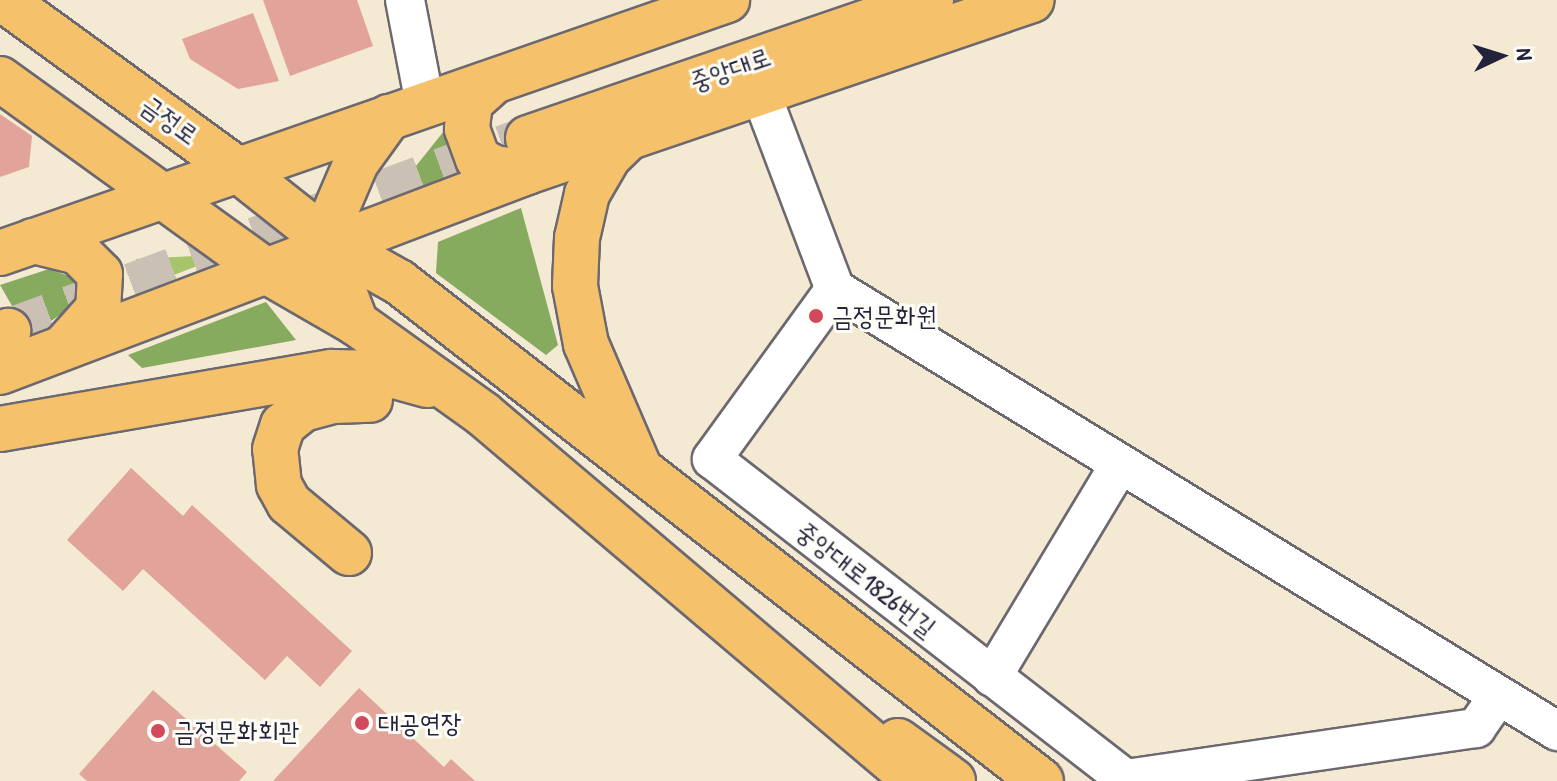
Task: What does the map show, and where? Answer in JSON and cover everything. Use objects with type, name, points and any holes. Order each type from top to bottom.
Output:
[{"type":"main road","name":"금정로","points":[[4,0],[237,169],[333,245],[399,282],[1041,781]]},
{"type":"main road","points":[[0,388],[59,351],[333,245],[517,126],[727,0]]},
{"type":"main road","name":"중앙대로","points":[[517,126],[840,0]]},
{"type":"main road","name":"중앙대로","points":[[517,126],[931,0]]},
{"type":"main road","points":[[641,470],[586,344],[575,286],[577,238],[587,194],[609,156],[629,137],[1032,0]]},
{"type":"main road","points":[[0,79],[266,271],[356,323],[483,414],[916,781]]},
{"type":"main road","points":[[356,323],[337,273],[333,245],[340,194],[407,111]]},
{"type":"main road","points":[[16,247],[158,195],[407,111],[629,137]]},
{"type":"main road","points":[[237,169],[257,206],[266,271]]},
{"type":"main road","points":[[3,346],[59,351],[92,319],[102,283],[98,268],[85,255],[16,247]]},
{"type":"main road","points":[[0,429],[348,370],[422,384],[483,414]]},
{"type":"main road","points":[[349,553],[289,503],[279,485],[275,449],[288,420],[313,405],[346,400],[424,401],[483,414]]},
{"type":"main road","points":[[714,608],[874,781]]},
{"type":"main road","points":[[714,608],[953,781]]},
{"type":"street","points":[[405,0],[407,111]]},
{"type":"street","points":[[760,91],[835,289],[1118,467],[1557,731]]},
{"type":"street","name":"중앙대로1826번길","points":[[835,289],[712,459],[992,677]]},
{"type":"street","points":[[1118,467],[992,677],[1127,780],[1476,728],[1498,696]]},
{"type":"green space","points":[[444,131],[464,176],[407,197],[400,186]]},
{"type":"green space","points":[[521,208],[558,345],[546,355],[436,273],[438,242]]},
{"type":"green space","points":[[195,256],[197,266],[143,287],[136,259]]},
{"type":"green space","points":[[49,269],[71,277],[80,293],[71,307],[24,340],[22,323],[0,285]]},
{"type":"green space","points":[[266,302],[296,340],[142,368],[128,355]]},
{"type":"building","points":[[263,0],[357,0],[373,46],[290,76]]},
{"type":"building","points":[[253,13],[279,81],[238,89],[190,59],[182,39]]},
{"type":"building","points":[[0,114],[32,136],[29,167],[0,177]]},
{"type":"building","points":[[131,468],[183,516],[192,505],[352,651],[320,687],[287,656],[265,680],[143,569],[123,591],[67,540]]},
{"type":"building","name":"대공연장","points":[[359,688],[444,767],[451,759],[475,781],[273,781]]},
{"type":"building","name":"금정문화회관","points":[[153,690],[247,772],[239,781],[87,781],[79,774]]},
{"type":"tunnel","points":[[8,331],[528,138]]},
{"type":"place","name":"금정문화원","points":[[816,316]]},
{"type":"place","name":"대공연장","points":[[362,723]]},
{"type":"place","name":"금정문화회관","points":[[158,731]]}]
